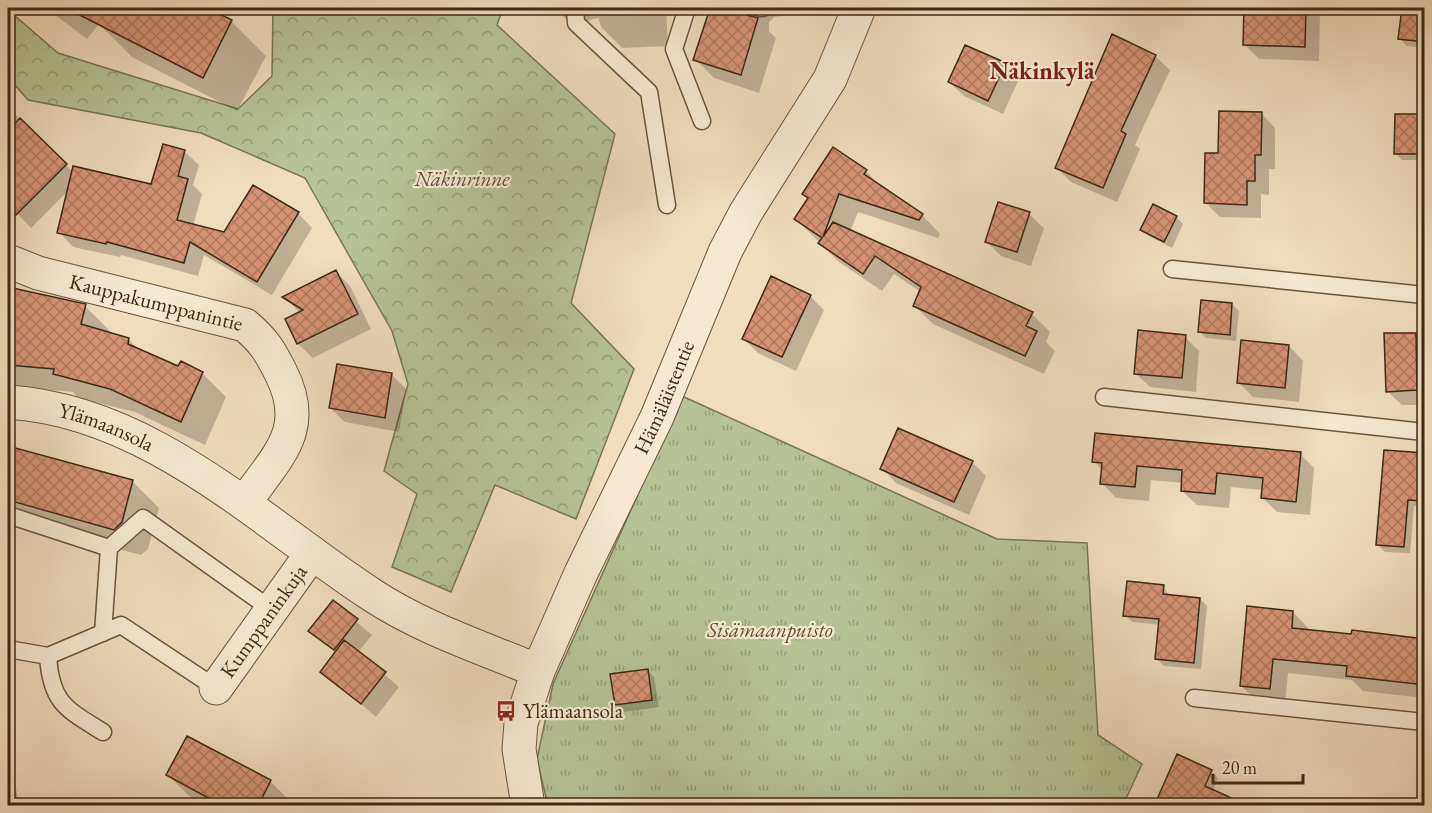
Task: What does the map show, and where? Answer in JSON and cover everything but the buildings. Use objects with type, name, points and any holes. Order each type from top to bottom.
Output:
[{"type":"street","name":"Hämäläistentie","points":[[528,806],[519,749],[521,723],[538,671],[586,562],[657,417],[724,252],[746,212],[830,79],[859,8]]},
{"type":"street","name":"Kauppakumppanintie","points":[[8,261],[64,280],[245,325],[265,341],[288,386],[293,406],[293,426],[284,447],[245,502]]},
{"type":"street","name":"Ylämaansola","points":[[8,402],[79,416],[135,436],[245,502],[374,597],[421,621],[538,671]]},
{"type":"street","name":"Kumppaninkuja","points":[[216,688],[312,553]]},
{"type":"lane","points":[[575,8],[576,23],[649,92],[667,205]]},
{"type":"lane","points":[[687,8],[674,49],[702,121]]},
{"type":"lane","points":[[1172,269],[1425,296]]},
{"type":"lane","points":[[1104,397],[1425,432]]},
{"type":"lane","points":[[8,515],[109,548]]},
{"type":"lane","points":[[102,633],[109,548],[143,519],[258,600]]},
{"type":"lane","points":[[8,649],[48,656],[121,625],[216,688]]},
{"type":"lane","points":[[48,656],[50,681],[57,696],[71,712],[103,732]]},
{"type":"lane","points":[[1194,698],[1425,722]]},
{"type":"green space","name":"Näkinrinne","points":[[273,8],[503,8],[497,25],[615,134],[571,303],[634,369],[576,519],[495,485],[451,592],[392,567],[417,494],[384,471],[408,384],[392,331],[305,178],[201,133],[28,100],[8,77],[8,10],[58,53],[238,109],[272,76]]},
{"type":"green space","name":"Sisämaanpuisto","points":[[682,396],[997,539],[1087,543],[1098,735],[1142,764],[1123,805],[548,806],[537,759],[553,684]]},
{"type":"place","name":"Ylämaansola","points":[[506,711]]},
{"type":"district","name":"Näkinkylä","points":[[1042,71]]}]
